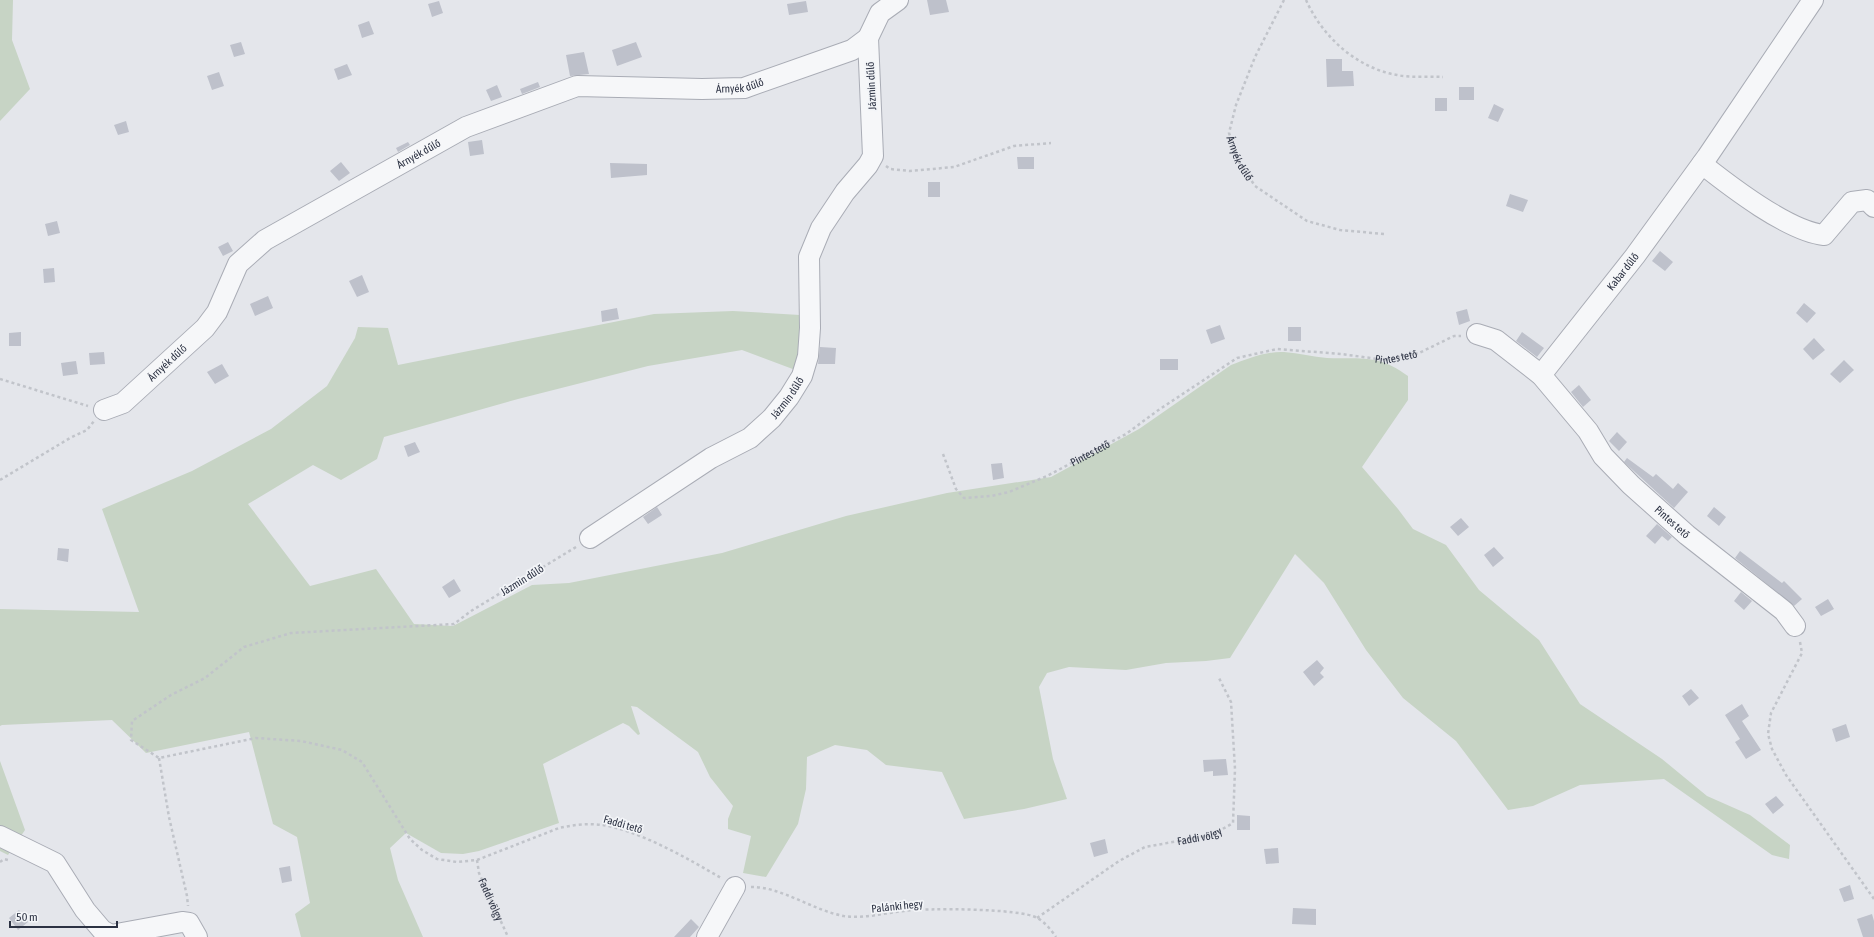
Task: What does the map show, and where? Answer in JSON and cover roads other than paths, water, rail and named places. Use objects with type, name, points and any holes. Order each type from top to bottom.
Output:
[{"type":"street","name":"Árnyék dűlő","points":[[104,410],[123,402],[205,328],[217,312],[238,264],[265,240],[466,127],[577,86],[702,89],[744,88],[852,50],[868,38],[880,14],[898,0]]},
{"type":"street","name":"Kabar dűlő","points":[[1541,375],[1635,256],[1702,164],[1813,0]]},
{"type":"street","name":"Jázmin dűlő","points":[[590,538],[711,458],[750,438],[772,418],[789,397],[802,376],[808,356],[810,328],[809,257],[821,228],[845,192],[868,165],[873,156],[868,38]]},
{"type":"street","points":[[1702,164],[1742,194],[1793,224],[1815,234],[1824,234],[1852,202],[1867,200],[1874,206]]},
{"type":"street","name":"Pintes tető","points":[[1477,334],[1496,340],[1541,375],[1588,431],[1603,456],[1616,471],[1688,535],[1784,611],[1795,626]]},
{"type":"street","points":[[0,836],[55,863],[85,910],[102,930],[111,935],[176,922],[193,930]]},
{"type":"street","points":[[707,937],[735,887]]}]
